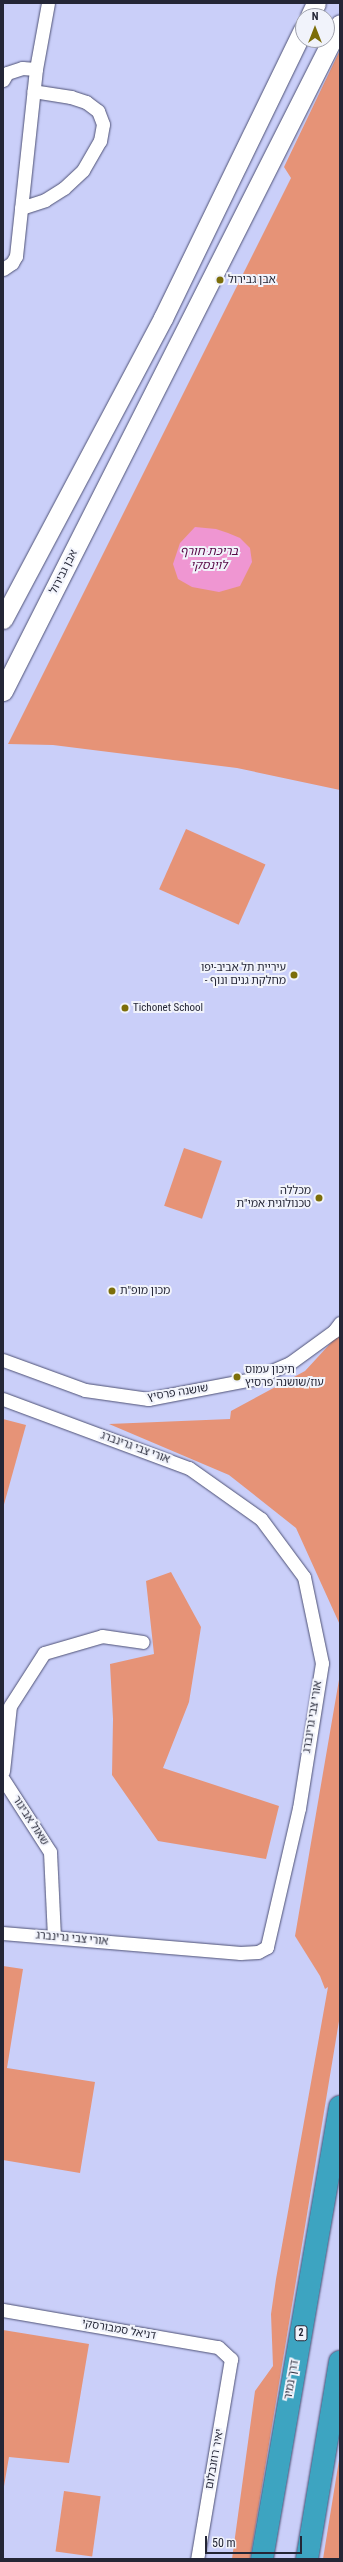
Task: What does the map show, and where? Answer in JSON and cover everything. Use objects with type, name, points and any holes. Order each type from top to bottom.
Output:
[{"type":"highway","name":"דרך נמיר","points":[[262,2559],[340,2107]]},
{"type":"highway","points":[[307,2559],[340,2362]]},
{"type":"street","points":[[3,269],[12,263],[16,256],[33,91],[48,3]]},
{"type":"street","name":"אבן גבירול","points":[[3,691],[340,24]]},
{"type":"street","points":[[3,619],[163,318],[295,46]]},
{"type":"street","points":[[3,80],[7,73],[17,70],[36,69]]},
{"type":"street","points":[[21,208],[45,200],[64,188],[83,170],[100,141],[103,124],[98,112],[86,102],[33,91]]},
{"type":"street","name":"שושנה פרסיץ","points":[[3,1360],[85,1390],[148,1399],[253,1379],[290,1363],[334,1331],[340,1323]]},
{"type":"street","name":"אורי צבי גרינברג","points":[[3,1399],[189,1468],[261,1519],[304,1577],[322,1663],[299,1808],[267,1947],[258,1952],[240,1953],[3,1933]]},
{"type":"street","points":[[3,1771],[10,1706],[44,1653],[102,1636],[143,1642]]},
{"type":"street","name":"שאול אביגור","points":[[3,1779],[50,1852],[54,1937]]},
{"type":"street","name":"דניאל סמבורסקי","points":[[3,2310],[218,2347],[231,2359]]},
{"type":"street","name":"יאיר רוזנבלום","points":[[197,2559],[231,2359]]},
{"type":"shaded area","points":[[340,50],[340,790],[237,768],[53,745],[8,744],[291,178],[284,167]]},
{"type":"shaded area","points":[[186,829],[265,864],[239,925],[159,889]]},
{"type":"shaded area","points":[[184,1148],[222,1161],[202,1219],[164,1206]]},
{"type":"shaded area","points":[[340,1333],[340,1625],[296,1528],[229,1475],[109,1424],[230,1419],[231,1411],[305,1371]]},
{"type":"shaded area","points":[[3,1419],[26,1425],[3,1508]]},
{"type":"shaded area","points":[[171,1572],[201,1627],[189,1702],[163,1768],[279,1806],[266,1859],[158,1841],[112,1775],[113,1719],[110,1664],[154,1654],[146,1581]]},
{"type":"shaded area","points":[[340,1674],[340,2015],[250,2559],[232,2559],[255,2391],[273,2366],[271,2314],[276,2279],[328,1987],[325,1989],[320,1976],[295,1936]]},
{"type":"shaded area","points":[[3,1966],[23,1969],[7,2068],[95,2082],[80,2173],[3,2160]]},
{"type":"shaded area","points":[[3,2330],[89,2344],[69,2463],[9,2457],[3,2492]]},
{"type":"shaded area","points":[[340,2454],[340,2559],[323,2559]]},
{"type":"shaded area","points":[[64,2491],[101,2496],[92,2557],[56,2551]]},
{"type":"water","name":"בריכת חורף לוינסקי","points":[[195,527],[216,529],[228,533],[240,538],[250,548],[252,562],[240,586],[219,592],[192,587],[178,579],[173,564],[180,543]]},
{"type":"place","name":"אבן גבירול","points":[[220,280]]},
{"type":"place","name":"עיריית תל אביב-יפו - מחלקת גנים ונוף","points":[[294,975]]},
{"type":"place","name":"Tichonet School","points":[[125,1008]]},
{"type":"place","name":"מכללה טכנולוגית אמי\"ת","points":[[319,1198]]},
{"type":"place","name":"מכון מופ\"ת","points":[[112,1291]]},
{"type":"place","name":"תיכון עמוס עוז/שושנה פרסיץ","points":[[237,1377]]}]
